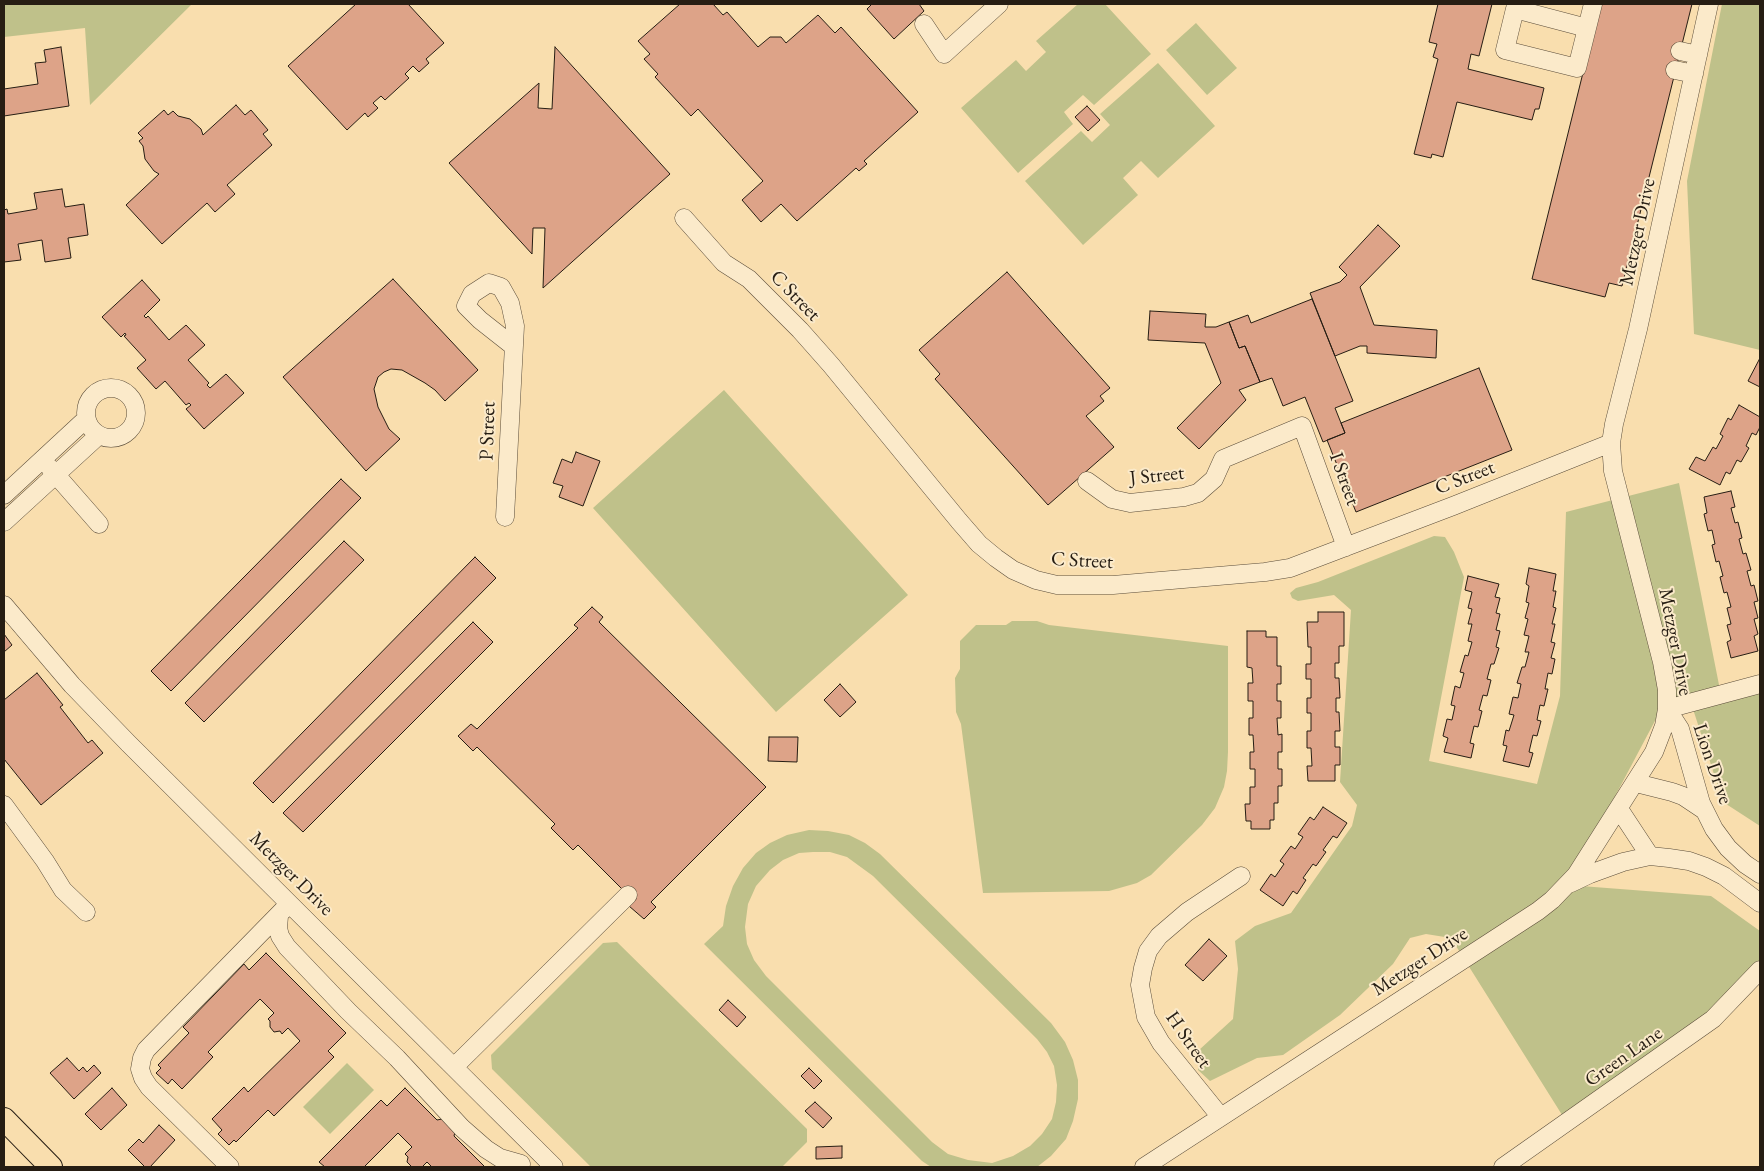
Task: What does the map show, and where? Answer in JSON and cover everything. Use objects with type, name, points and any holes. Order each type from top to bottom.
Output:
[{"type":"main road","points":[[4,1118],[51,1167]]},
{"type":"street","points":[[924,24],[944,54],[999,4]]},
{"type":"street","points":[[1587,28],[1515,9],[1505,50],[1577,68],[1587,28],[1593,4]]},
{"type":"street","name":"Metzger Drive","points":[[1144,1167],[1538,911],[1568,885],[1636,783],[1659,742],[1667,709],[1667,690],[1662,662],[1614,471],[1611,443],[1638,329],[1709,4]]},
{"type":"street","points":[[1680,51],[1698,55]]},
{"type":"street","points":[[1676,70],[1694,74]]},
{"type":"street","name":"C Street","points":[[684,218],[724,263],[749,279],[832,365],[959,521],[985,549],[1013,570],[1036,580],[1057,585],[1114,585],[1265,572],[1290,568],[1611,443]]},
{"type":"street","name":"P Street","points":[[505,517],[514,346]]},
{"type":"street","points":[[114,387],[128,394],[133,400],[136,416],[129,430],[122,435],[106,438],[99,435],[88,425],[85,410],[87,403],[98,391],[114,387]]},
{"type":"street","points":[[4,495],[86,419]]},
{"type":"street","name":"I Street","points":[[1302,426],[1346,547]]},
{"type":"street","name":"J Street","points":[[1087,481],[1112,500],[1130,503],[1184,497],[1198,493],[1214,479],[1223,459],[1302,426]]},
{"type":"street","points":[[4,522],[99,435]]},
{"type":"street","points":[[42,459],[99,524]]},
{"type":"street","name":"Metzger Drive","points":[[4,605],[72,685],[284,910],[454,1067],[554,1167]]},
{"type":"street","points":[[1667,709],[1760,684]]},
{"type":"street","name":"Lion Drive","points":[[1667,709],[1680,729],[1704,810],[1714,829],[1728,848],[1745,864],[1760,874]]},
{"type":"street","points":[[1636,783],[1672,792],[1704,810]]},
{"type":"street","points":[[4,805],[45,861],[63,890],[86,912]]},
{"type":"street","points":[[1619,809],[1650,856]]},
{"type":"street","points":[[1568,885],[1590,874],[1623,862],[1650,856],[1689,861],[1706,867],[1724,876],[1760,904]]},
{"type":"street","name":"H Street","points":[[1220,1116],[1161,1043],[1146,1017],[1140,985],[1148,951],[1159,936],[1187,912],[1241,876]]},
{"type":"street","points":[[454,1067],[628,895]]},
{"type":"street","points":[[284,910],[278,928],[287,948],[397,1058],[462,1128],[486,1149],[500,1158],[519,1165],[530,1159],[537,1150]]},
{"type":"street","points":[[230,1167],[149,1087],[140,1069],[142,1058],[146,1050],[284,910]]},
{"type":"street","name":"Green Lane","points":[[1503,1167],[1700,1029],[1729,1005],[1760,970]]},
{"type":"green space","points":[[4,4],[192,4],[90,105],[85,28],[4,37]]},
{"type":"green space","points":[[1078,4],[1105,4],[1151,54],[1094,105],[1083,95],[1064,112],[1073,124],[1018,173],[961,108],[1016,60],[1026,71],[1046,52],[1036,41]]},
{"type":"green space","points":[[1722,4],[1760,4],[1760,350],[1694,334],[1687,181]]},
{"type":"green space","points":[[1196,23],[1237,68],[1207,95],[1166,50]]},
{"type":"green space","points":[[1158,63],[1215,126],[1158,178],[1141,161],[1123,178],[1138,195],[1083,245],[1025,181],[1081,131],[1092,142],[1110,125],[1100,114]]},
{"type":"green space","points":[[724,390],[908,595],[776,712],[593,508]]},
{"type":"green space","points":[[1679,483],[1722,700],[1760,687],[1760,826],[1723,802],[1693,709],[1657,717],[1568,885],[1711,896],[1760,931],[1760,976],[1569,1126],[1451,938],[1426,934],[1410,938],[1393,964],[1340,1015],[1283,1055],[1257,1058],[1210,1081],[1198,1070],[1199,1050],[1233,1019],[1238,969],[1235,941],[1255,926],[1291,913],[1352,826],[1357,805],[1340,782],[1351,610],[1334,595],[1298,601],[1292,598],[1290,593],[1296,588],[1318,582],[1434,536],[1445,537],[1454,552],[1464,577],[1429,761],[1537,784],[1560,696],[1566,512]]},
{"type":"green space","points":[[1012,621],[1037,621],[1049,625],[1228,646],[1228,752],[1224,787],[1215,808],[1202,825],[1151,875],[1137,883],[1109,891],[983,893],[961,724],[956,712],[955,678],[960,669],[960,641],[976,625],[1006,625]]},
{"type":"green space","points":[[809,830],[828,831],[849,835],[865,843],[880,854],[1051,1023],[1065,1042],[1073,1060],[1078,1080],[1078,1099],[1073,1121],[1066,1139],[1051,1156],[1037,1167],[931,1167],[922,1161],[704,944],[723,926],[726,906],[733,886],[743,868],[756,853],[770,843],[787,835]],"holes":[[[830,852],[847,857],[873,876],[1037,1039],[1047,1052],[1054,1066],[1057,1085],[1056,1102],[1052,1119],[1042,1134],[1030,1146],[1013,1156],[992,1163],[968,1160],[948,1154],[932,1142],[766,976],[754,960],[747,944],[745,927],[748,904],[756,886],[770,870],[783,860],[799,853]]]},
{"type":"green space","points":[[617,942],[807,1129],[807,1142],[782,1167],[591,1167],[492,1069],[491,1055],[603,943]]},
{"type":"green space","points":[[347,1063],[374,1090],[330,1134],[303,1107]]},
{"type":"building","points":[[356,4],[408,4],[444,43],[426,59],[429,63],[419,72],[413,66],[405,74],[409,78],[385,100],[381,96],[373,103],[378,108],[368,117],[365,113],[347,130],[288,66]]},
{"type":"building","points":[[680,4],[713,4],[723,15],[727,12],[758,47],[770,37],[781,37],[786,43],[818,15],[835,33],[841,27],[918,112],[864,161],[867,164],[859,171],[856,168],[797,221],[781,204],[761,222],[742,200],[763,181],[698,109],[691,116],[655,77],[658,74],[644,59],[650,54],[638,41]]},
{"type":"building","points":[[872,4],[919,4],[924,11],[894,39],[867,9]]},
{"type":"building","points":[[1438,4],[1492,4],[1479,56],[1471,54],[1468,69],[1544,88],[1539,109],[1535,109],[1532,120],[1457,102],[1443,157],[1432,154],[1431,158],[1414,154],[1438,59],[1433,57],[1437,44],[1429,42]]},
{"type":"building","points":[[1600,4],[1692,4],[1622,286],[1609,283],[1605,297],[1532,279]]},
{"type":"building","points":[[61,47],[69,106],[4,116],[4,89],[38,84],[35,63],[46,62],[44,50]]},
{"type":"building","points":[[555,47],[670,174],[543,288],[545,228],[533,228],[532,254],[449,163],[539,83],[538,108],[552,109]]},
{"type":"building","points":[[236,105],[245,115],[251,110],[268,130],[263,134],[272,145],[227,185],[235,194],[215,212],[207,203],[162,244],[126,205],[159,174],[154,171],[145,159],[143,146],[139,141],[143,138],[138,133],[164,110],[168,115],[173,111],[178,116],[190,119],[201,129],[203,135]]},
{"type":"building","points":[[1087,106],[1100,120],[1088,131],[1075,117]]},
{"type":"building","points":[[62,189],[65,207],[84,204],[88,235],[68,238],[71,258],[45,262],[42,240],[18,244],[21,260],[4,262],[4,210],[7,209],[8,214],[37,209],[34,193]]},
{"type":"building","points":[[1378,225],[1400,246],[1360,287],[1374,325],[1437,330],[1436,358],[1367,353],[1367,346],[1360,346],[1335,356],[1310,293],[1340,282],[1347,275],[1339,267]]},
{"type":"building","points":[[1007,272],[1110,388],[1100,396],[1104,401],[1086,416],[1114,447],[1048,505],[935,379],[940,374],[919,350]]},
{"type":"building","points":[[393,279],[478,370],[445,401],[435,390],[402,370],[391,369],[378,377],[374,389],[378,407],[389,429],[400,439],[366,471],[283,377]]},
{"type":"building","points":[[142,280],[160,300],[144,316],[146,318],[148,316],[169,340],[186,325],[205,345],[188,360],[209,383],[207,385],[210,388],[226,374],[244,393],[204,429],[186,409],[191,405],[189,403],[186,405],[165,381],[156,389],[137,368],[146,360],[124,336],[126,335],[125,333],[121,337],[102,317]]},
{"type":"building","points":[[1312,299],[1353,401],[1335,408],[1345,433],[1323,442],[1305,397],[1283,406],[1272,378],[1260,382],[1245,346],[1239,348],[1229,322],[1248,315],[1251,323]]},
{"type":"building","points":[[1150,311],[1206,314],[1205,327],[1216,327],[1229,322],[1239,348],[1245,346],[1260,382],[1239,390],[1246,400],[1199,449],[1177,428],[1221,383],[1205,343],[1148,340]]},
{"type":"building","points":[[1760,358],[1760,387],[1748,381]]},
{"type":"building","points":[[1479,368],[1512,450],[1356,512],[1327,440],[1345,433],[1341,423]]},
{"type":"building","points":[[1739,405],[1760,417],[1760,427],[1756,435],[1752,433],[1746,446],[1749,448],[1741,462],[1737,460],[1730,474],[1726,472],[1720,485],[1689,469],[1696,457],[1705,461],[1713,447],[1716,449],[1723,436],[1720,434],[1728,418],[1731,420]]},
{"type":"building","points":[[576,452],[600,461],[583,506],[559,497],[563,486],[553,483],[562,459],[572,463]]},
{"type":"building","points":[[341,479],[361,498],[171,691],[151,671]]},
{"type":"building","points":[[1731,491],[1735,507],[1731,508],[1735,523],[1738,522],[1742,538],[1739,539],[1743,554],[1746,553],[1751,570],[1747,571],[1751,586],[1754,585],[1758,601],[1754,602],[1758,618],[1754,619],[1758,634],[1754,636],[1758,651],[1731,658],[1727,642],[1731,640],[1727,625],[1731,624],[1727,608],[1731,607],[1727,592],[1724,593],[1720,577],[1723,576],[1719,561],[1716,562],[1712,545],[1715,544],[1712,530],[1708,531],[1704,514],[1707,513],[1704,497]]},
{"type":"building","points":[[344,541],[364,560],[204,722],[185,703]]},
{"type":"building","points":[[475,557],[496,578],[273,803],[253,783]]},
{"type":"building","points":[[1529,568],[1556,574],[1553,591],[1556,591],[1553,607],[1556,608],[1552,624],[1555,624],[1551,642],[1555,643],[1551,658],[1555,659],[1552,674],[1548,673],[1545,689],[1548,689],[1544,706],[1540,705],[1537,720],[1541,721],[1537,736],[1533,735],[1529,752],[1533,753],[1529,767],[1503,761],[1507,746],[1503,745],[1506,730],[1509,731],[1514,715],[1509,714],[1513,697],[1518,698],[1521,684],[1517,683],[1522,667],[1525,667],[1529,652],[1525,652],[1529,636],[1524,635],[1528,619],[1525,618],[1529,603],[1526,602],[1529,586],[1526,584]]},
{"type":"building","points":[[1468,576],[1499,584],[1495,597],[1500,598],[1496,613],[1500,614],[1496,630],[1500,631],[1496,647],[1499,648],[1494,664],[1491,664],[1487,679],[1491,680],[1487,696],[1483,695],[1479,710],[1482,711],[1478,727],[1474,726],[1470,743],[1474,744],[1471,758],[1444,752],[1448,738],[1443,736],[1447,719],[1452,720],[1455,706],[1451,705],[1455,686],[1460,688],[1464,673],[1460,672],[1465,655],[1468,656],[1472,642],[1468,641],[1472,624],[1468,624],[1472,609],[1468,608],[1472,592],[1465,590]]},
{"type":"building","points":[[592,607],[603,617],[599,622],[766,787],[651,902],[656,907],[644,919],[629,906],[634,901],[578,845],[573,850],[551,828],[555,824],[477,747],[473,751],[458,736],[471,724],[477,729],[578,628],[574,625]]},
{"type":"building","points":[[1318,612],[1344,612],[1344,646],[1339,646],[1339,663],[1335,663],[1335,678],[1339,678],[1340,698],[1336,698],[1336,712],[1339,712],[1340,731],[1335,731],[1335,747],[1340,747],[1340,765],[1335,765],[1335,781],[1308,781],[1307,766],[1312,766],[1311,748],[1307,748],[1307,731],[1311,731],[1311,713],[1307,713],[1307,698],[1311,698],[1311,679],[1306,679],[1306,664],[1311,664],[1311,647],[1308,647],[1307,622],[1318,622]]},
{"type":"building","points":[[473,622],[493,642],[303,832],[283,813]]},
{"type":"building","points":[[1247,631],[1266,631],[1266,637],[1277,637],[1277,666],[1281,666],[1281,684],[1277,684],[1277,701],[1281,701],[1281,718],[1277,718],[1278,735],[1282,734],[1282,752],[1278,752],[1278,769],[1282,769],[1282,786],[1278,786],[1278,803],[1274,803],[1274,820],[1270,820],[1270,829],[1251,829],[1251,821],[1246,821],[1245,804],[1250,804],[1250,787],[1255,787],[1255,769],[1250,769],[1250,752],[1254,752],[1253,735],[1249,735],[1249,718],[1253,718],[1253,701],[1248,701],[1248,683],[1253,683],[1252,668],[1247,667]]},
{"type":"building","points":[[4,634],[12,645],[4,652]]},
{"type":"building","points":[[37,673],[63,705],[60,707],[88,743],[92,740],[103,753],[41,805],[4,759],[4,700]]},
{"type":"building","points":[[840,684],[856,702],[840,717],[824,700]]},
{"type":"building","points":[[769,737],[798,737],[797,762],[768,761]]},
{"type":"building","points":[[1323,807],[1347,823],[1337,838],[1333,836],[1323,850],[1326,852],[1316,866],[1313,864],[1303,878],[1306,880],[1297,894],[1293,891],[1283,906],[1260,890],[1271,874],[1275,877],[1284,864],[1280,861],[1291,846],[1295,849],[1303,837],[1298,834],[1310,817],[1314,820]]},
{"type":"building","points":[[1209,939],[1227,956],[1203,981],[1185,965]]},
{"type":"building","points":[[266,953],[346,1033],[328,1051],[334,1057],[274,1116],[268,1110],[236,1142],[234,1140],[229,1145],[218,1134],[222,1130],[212,1119],[244,1087],[248,1092],[300,1041],[288,1028],[282,1034],[280,1031],[274,1032],[270,1027],[268,1019],[274,1013],[260,999],[208,1052],[213,1057],[182,1089],[172,1079],[168,1084],[156,1073],[161,1068],[158,1065],[189,1033],[183,1027],[244,964],[249,970]]},
{"type":"building","points":[[728,1000],[746,1017],[737,1027],[719,1010]]},
{"type":"building","points":[[67,1058],[79,1071],[83,1067],[87,1072],[94,1065],[101,1073],[74,1099],[50,1073]]},
{"type":"building","points":[[809,1068],[822,1081],[814,1089],[801,1076]]},
{"type":"building","points":[[112,1088],[127,1105],[101,1130],[85,1114]]},
{"type":"building","points":[[405,1088],[437,1120],[442,1119],[455,1132],[454,1136],[485,1167],[432,1167],[427,1162],[422,1167],[412,1167],[407,1162],[408,1157],[405,1154],[412,1147],[398,1133],[364,1167],[325,1167],[319,1162],[381,1100],[387,1106]]},
{"type":"building","points":[[815,1102],[832,1118],[823,1128],[805,1111]]},
{"type":"building","points":[[159,1125],[175,1140],[150,1167],[145,1167],[128,1150],[139,1139],[143,1143]]},
{"type":"building","points":[[842,1146],[842,1158],[816,1159],[816,1147]]}]
